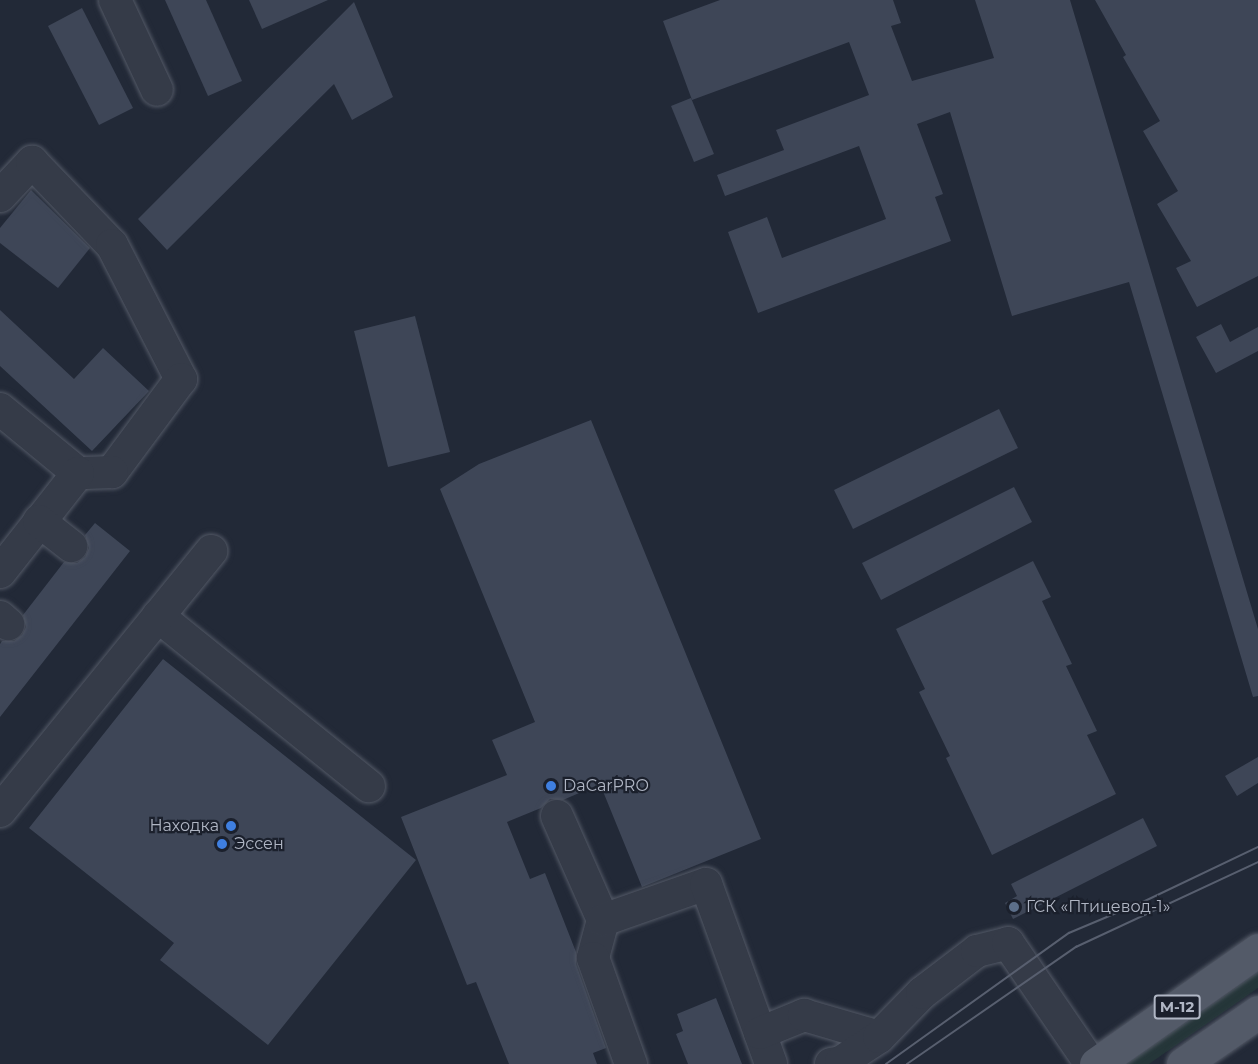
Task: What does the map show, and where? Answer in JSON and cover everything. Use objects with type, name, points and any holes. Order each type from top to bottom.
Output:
[{"type":"main road","name":"М-12","points":[[1094,1064],[1258,950]]},
{"type":"main road","points":[[1183,1064],[1258,1012]]},
{"type":"lane","points":[[115,0],[157,90]]},
{"type":"lane","points":[[0,196],[32,162],[112,245],[182,379],[112,472],[78,473],[0,409]]},
{"type":"lane","points":[[0,572],[78,473]]},
{"type":"lane","points":[[39,521],[70,546]]},
{"type":"lane","points":[[0,811],[211,551]]},
{"type":"lane","points":[[158,616],[369,786]]},
{"type":"lane","points":[[557,816],[603,920],[592,958],[631,1064]]},
{"type":"lane","points":[[603,920],[706,884],[771,1064]]},
{"type":"lane","points":[[831,1064],[840,1062],[879,1037],[950,970],[977,951],[1008,943],[1094,1064]]},
{"type":"lane","points":[[760,1033],[804,1015],[879,1037]]},
{"type":"shaded area","points":[[1258,972],[1258,988],[1149,1064],[1126,1064]]},
{"type":"building","points":[[165,0],[206,0],[242,81],[208,96]]},
{"type":"building","points":[[249,0],[328,0],[262,29]]},
{"type":"building","points":[[720,0],[893,0],[901,23],[891,26],[912,81],[994,58],[975,0],[1070,0],[1258,629],[1258,696],[1253,697],[1129,282],[1012,316],[950,112],[917,124],[943,194],[935,197],[951,241],[758,313],[728,232],[767,217],[782,258],[886,219],[859,146],[725,196],[717,175],[784,150],[776,130],[869,95],[849,42],[692,100],[663,21]]},
{"type":"building","points":[[1095,0],[1258,0],[1258,276],[1197,307],[1176,268],[1191,261],[1157,204],[1178,191],[1143,131],[1160,121],[1123,57],[1126,55]]},
{"type":"building","points":[[354,2],[393,97],[352,120],[334,84],[167,250],[138,219]]},
{"type":"building","points":[[82,8],[133,108],[99,125],[48,26]]},
{"type":"building","points":[[691,98],[714,154],[694,162],[671,106]]},
{"type":"building","points":[[31,190],[90,248],[58,288],[0,243],[0,228]]},
{"type":"building","points":[[0,310],[74,379],[103,348],[149,391],[92,451],[0,366]]},
{"type":"building","points":[[415,316],[450,452],[388,467],[354,331]]},
{"type":"building","points":[[1221,324],[1230,342],[1258,327],[1258,351],[1216,373],[1196,337]]},
{"type":"building","points":[[999,409],[1018,448],[853,529],[834,490]]},
{"type":"building","points":[[591,420],[761,839],[642,887],[600,784],[563,800],[550,799],[541,808],[507,822],[530,879],[545,873],[576,952],[576,964],[606,1048],[593,1053],[597,1064],[509,1064],[476,982],[467,985],[401,817],[507,775],[492,740],[535,722],[440,489],[479,464]]},
{"type":"building","points":[[1014,487],[1032,522],[881,600],[862,563]]},
{"type":"building","points":[[95,523],[130,551],[0,717],[0,644],[2,641],[14,641],[22,635],[26,627],[23,615],[64,562],[77,563],[85,557],[89,548],[85,535]]},
{"type":"building","points":[[1033,561],[1051,597],[1042,601],[1072,664],[1066,666],[1097,731],[1087,735],[1116,794],[992,855],[946,758],[950,756],[919,692],[925,689],[896,629]]},
{"type":"building","name":"Эссен","points":[[163,659],[416,860],[268,1045],[160,960],[174,943],[29,828]]},
{"type":"building","points":[[1258,757],[1258,783],[1237,796],[1225,776]]},
{"type":"building","points":[[1143,818],[1157,846],[1013,919],[1005,903],[1017,896],[1011,884]]},
{"type":"building","points":[[716,998],[742,1064],[688,1064],[676,1034],[683,1031],[677,1014]]},
{"type":"tram line","points":[[886,1064],[1069,933],[1145,901],[1258,847]]},
{"type":"tram line","points":[[907,1064],[1076,947],[1258,862]]},
{"type":"place","name":"DaCarPRO","points":[[551,786]]},
{"type":"place","name":"Находка","points":[[231,826]]},
{"type":"place","name":"Эссен","points":[[222,844]]},
{"type":"place","name":"ГСК «Птицевод-1»","points":[[1014,907]]}]
